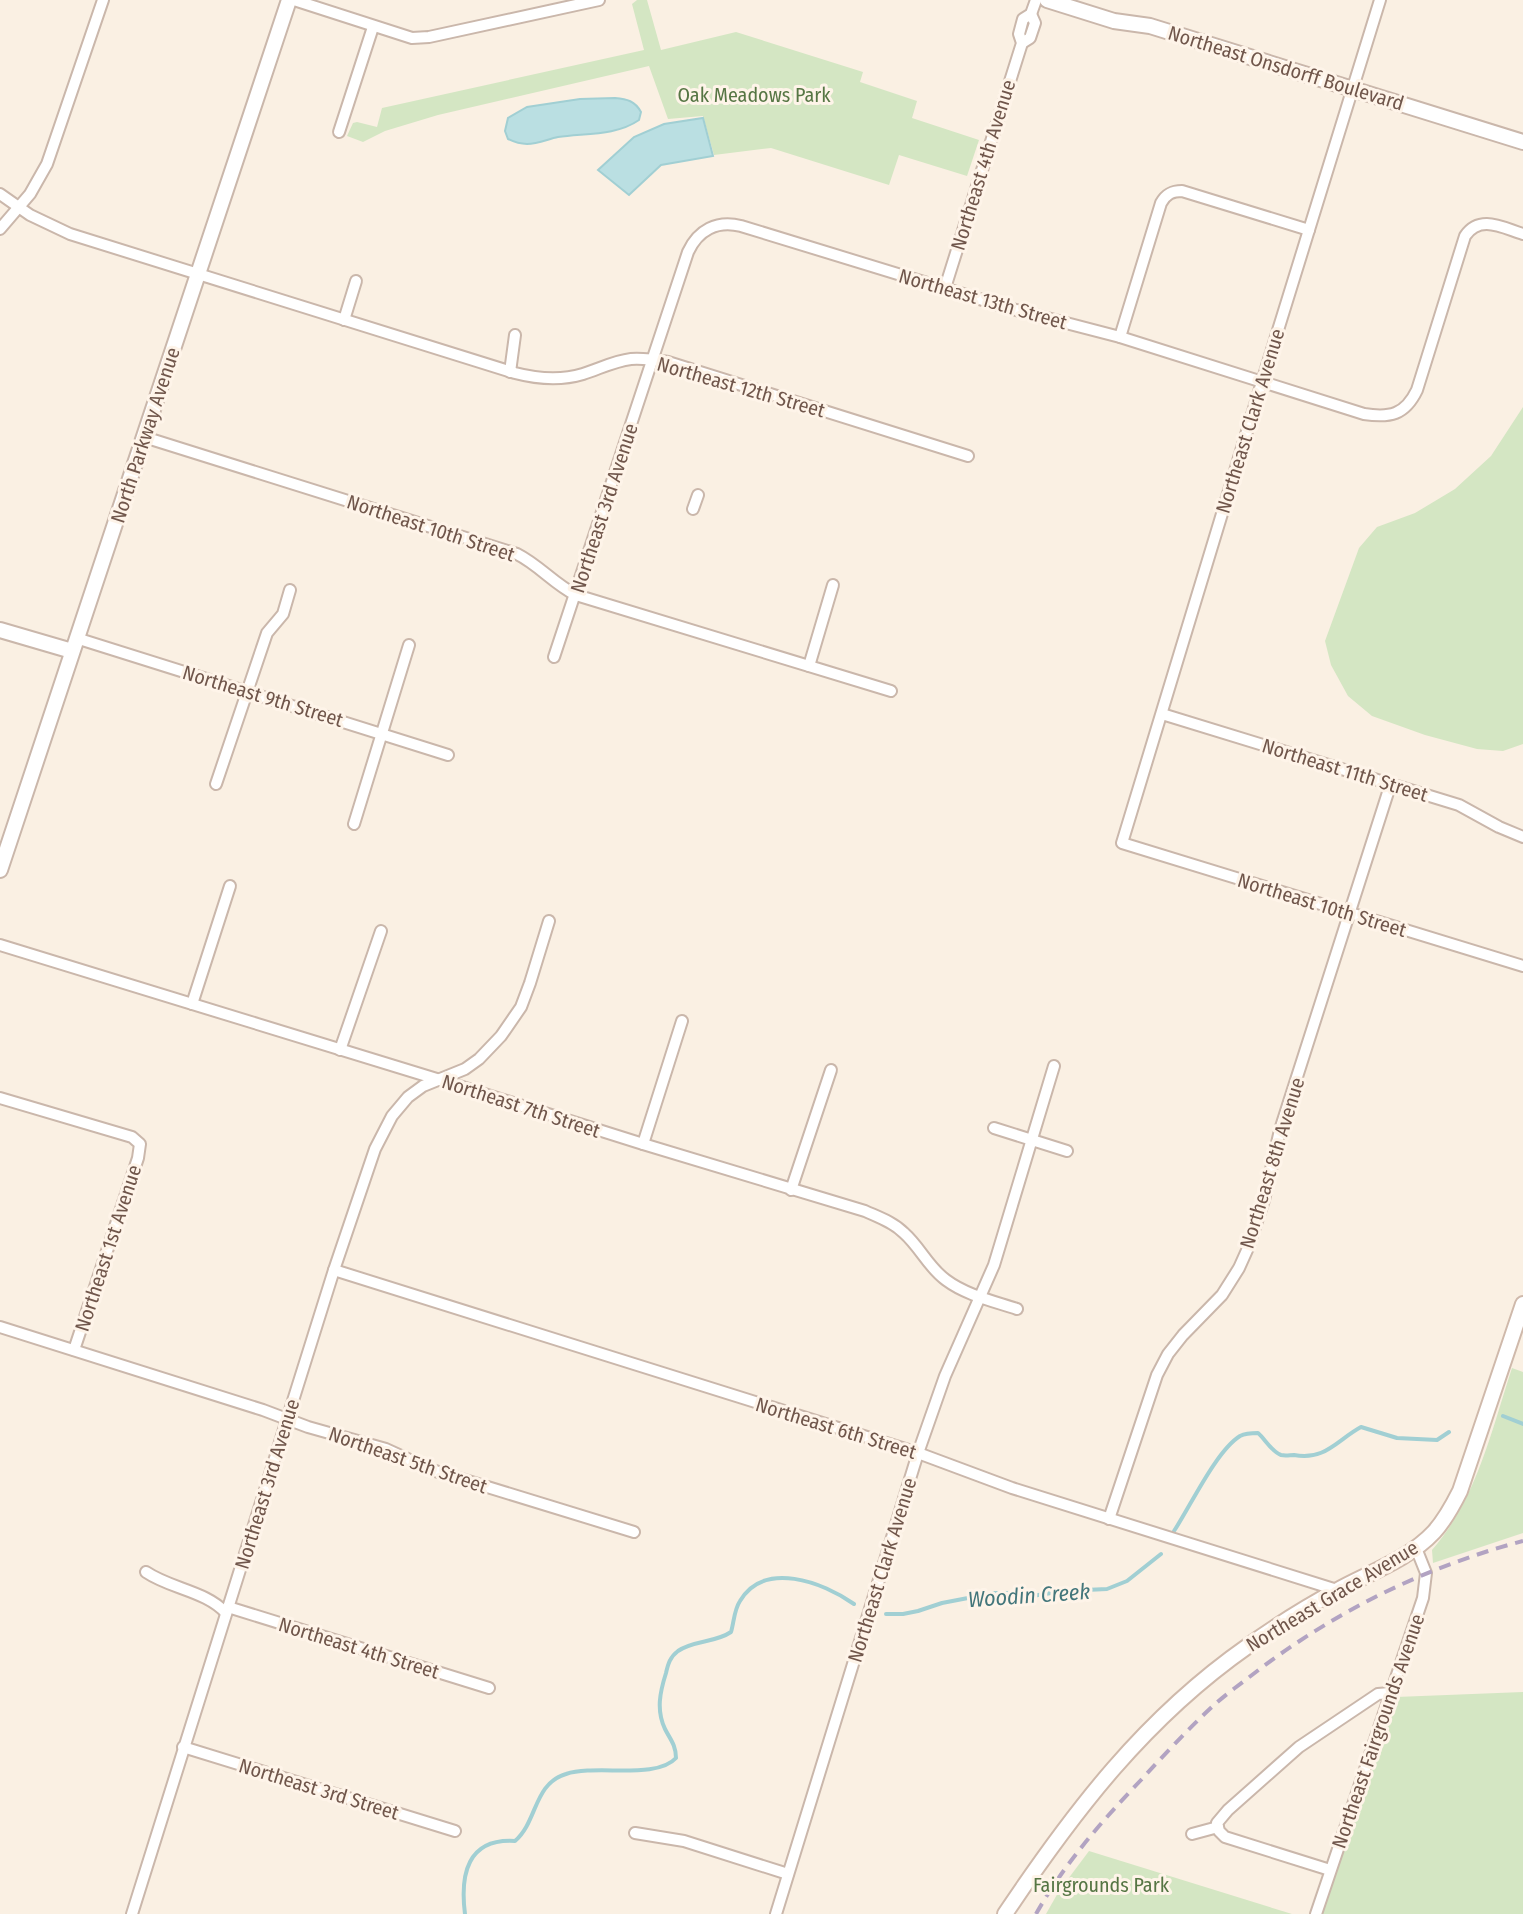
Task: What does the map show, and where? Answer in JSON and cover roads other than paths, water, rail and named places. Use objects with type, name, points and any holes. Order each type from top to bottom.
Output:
[{"type":"street","points":[[0,229],[20,208],[54,147],[103,0]]},
{"type":"street","points":[[292,0],[412,38],[429,37],[599,0]]},
{"type":"street","name":"North Parkway Avenue","points":[[0,870],[292,0]]},
{"type":"street","name":"Northeast 4th Avenue","points":[[945,288],[1022,43],[1030,38],[1035,23],[1031,14],[1036,0]]},
{"type":"street","name":"Northeast Onsdorff Boulevard","points":[[1047,0],[1114,21],[1150,26],[1523,142]]},
{"type":"street","name":"Northeast Clark Avenue","points":[[1122,843],[1380,0]]},
{"type":"street","points":[[339,132],[373,27]]},
{"type":"street","points":[[1120,337],[1161,203],[1174,191],[1309,230]]},
{"type":"street","name":"Northeast 12th Street","points":[[0,194],[30,215],[70,234],[510,372],[555,379],[630,359],[652,359],[968,456]]},
{"type":"street","name":"Northeast 13th Street","points":[[652,359],[691,246],[700,234],[719,225],[741,226],[1012,309],[1120,337],[1364,414],[1388,415],[1405,408],[1417,390],[1465,236],[1475,226],[1489,224],[1523,234]]},
{"type":"street","points":[[344,320],[356,281]]},
{"type":"street","points":[[510,372],[515,335]]},
{"type":"street","name":"Northeast 3rd Avenue","points":[[554,657],[652,359]]},
{"type":"street","name":"Northeast 10th Street","points":[[144,437],[517,554],[532,561],[564,589],[576,595],[891,691]]},
{"type":"street","points":[[693,509],[698,495]]},
{"type":"street","points":[[809,666],[833,585]]},
{"type":"street","points":[[216,784],[267,633],[283,614],[290,590]]},
{"type":"street","points":[[0,630],[74,645]]},
{"type":"street","name":"Northeast 9th Street","points":[[74,645],[247,691],[448,755]]},
{"type":"street","points":[[354,824],[409,645]]},
{"type":"street","name":"Northeast 11th Street","points":[[1162,714],[1459,805],[1523,837]]},
{"type":"street","name":"Northeast 8th Avenue","points":[[1109,1519],[1157,1375],[1183,1335],[1222,1295],[1248,1248],[1264,1200],[1280,1130],[1391,783]]},
{"type":"street","name":"Northeast 10th Street","points":[[1122,843],[1523,966]]},
{"type":"street","points":[[192,1004],[230,886]]},
{"type":"street","name":"Northeast 3rd Avenue","points":[[132,1914],[369,1166],[399,1106],[423,1086],[453,1075],[479,1059],[511,1023],[530,983],[549,921]]},
{"type":"street","points":[[340,1050],[381,931]]},
{"type":"street","name":"Northeast 7th Street","points":[[0,945],[865,1211],[894,1225],[946,1280],[981,1297],[1017,1309]]},
{"type":"street","points":[[643,1144],[682,1021]]},
{"type":"street","name":"Northeast Clark Avenue","points":[[776,1914],[918,1453],[945,1376],[994,1265],[1054,1066]]},
{"type":"street","points":[[791,1190],[831,1070]]},
{"type":"street","name":"Northeast 1st Avenue","points":[[0,1098],[132,1137],[140,1144],[74,1350]]},
{"type":"street","points":[[994,1128],[1067,1151]]},
{"type":"street","name":"Northeast 6th Street","points":[[334,1270],[918,1453],[1012,1488],[1337,1590]]},
{"type":"street","name":"Northeast Grace Avenue","points":[[1005,1914],[1052,1843],[1113,1767],[1194,1688],[1248,1646],[1337,1590],[1416,1548],[1434,1532],[1460,1491],[1523,1304]]},
{"type":"street","name":"Northeast 5th Street","points":[[0,1327],[386,1449],[432,1470],[634,1532]]},
{"type":"street","name":"Northeast Fairgrounds Avenue","points":[[1316,1914],[1423,1598],[1426,1573],[1416,1548]]},
{"type":"street","name":"Northeast 4th Street","points":[[146,1572],[159,1581],[215,1602],[227,1610],[489,1688]]},
{"type":"street","points":[[1330,1870],[1225,1837],[1217,1823],[1222,1815],[1299,1747],[1378,1694],[1390,1693]]},
{"type":"street","name":"Northeast 3rd Street","points":[[183,1747],[455,1831]]},
{"type":"street","points":[[1192,1834],[1218,1827]]},
{"type":"street","points":[[635,1833],[684,1841],[788,1874]]},
{"type":"water","points":[[615,98],[636,105],[641,112],[639,120],[620,129],[558,137],[531,144],[508,139],[505,131],[508,118],[527,107],[580,99]]},
{"type":"water","points":[[703,118],[713,156],[661,165],[629,195],[598,170],[634,137],[664,124]]},
{"type":"waterway","name":"Woodin Creek","points":[[1503,1416],[1523,1424]]},
{"type":"waterway","name":"Woodin Creek","points":[[1174,1531],[1213,1466],[1231,1443],[1242,1435],[1258,1433],[1278,1453],[1305,1456],[1330,1448],[1361,1427],[1397,1438],[1437,1440],[1449,1432]]},
{"type":"waterway","name":"Woodin Creek","points":[[886,1614],[903,1614],[994,1593],[1032,1596],[1107,1589],[1127,1581],[1161,1554]]},
{"type":"waterway","name":"Woodin Creek","points":[[465,1914],[464,1886],[470,1862],[486,1846],[515,1841],[528,1824],[541,1794],[555,1779],[579,1771],[655,1768],[667,1765],[676,1758],[660,1708],[662,1687],[670,1661],[684,1647],[731,1632],[738,1605],[751,1588],[778,1578],[794,1579],[826,1588],[854,1604]]},
{"type":"railway","points":[[1036,1914],[1071,1860],[1112,1811],[1194,1724],[1237,1686],[1314,1632],[1380,1594],[1450,1564],[1523,1541]]},
{"type":"park label","name":"Oak Meadows Park","points":[[754,95]]},
{"type":"park label","name":"Fairgrounds Park","points":[[1101,1885]]}]
